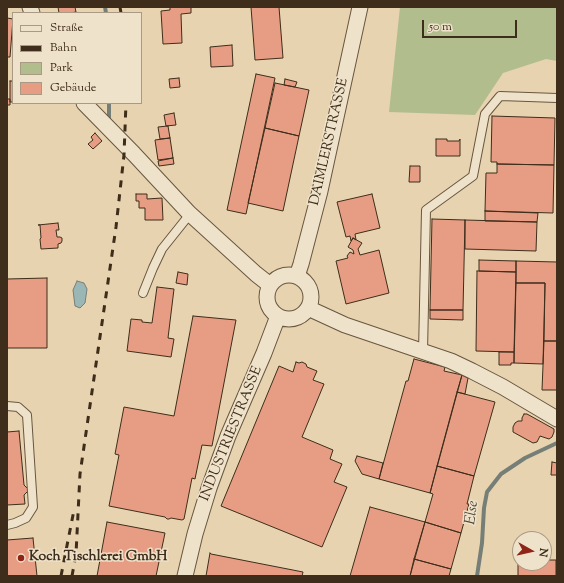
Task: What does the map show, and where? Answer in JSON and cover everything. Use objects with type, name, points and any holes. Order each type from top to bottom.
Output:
[{"type":"street","name":"DAIMLERSTRASSE","points":[[297,276],[320,191],[360,7]]},
{"type":"street","points":[[85,104],[190,214],[270,285]]},
{"type":"street","points":[[289,274],[297,276],[303,279],[310,290],[310,302],[308,308],[302,314],[295,318],[286,319],[272,312],[266,299],[267,291],[275,279],[282,275],[289,274]]},
{"type":"street","points":[[308,308],[345,325],[451,361],[503,387],[557,419]]},
{"type":"street","name":"INDUSTRIESTRASSE","points":[[185,576],[195,534],[209,488],[228,436],[264,353],[278,316]]},
{"type":"lane","points":[[423,352],[426,210],[473,176],[485,114],[500,96],[557,98]]},
{"type":"lane","points":[[143,293],[162,249],[190,214]]},
{"type":"lane","points":[[7,406],[18,407],[27,415],[33,507],[26,518],[7,525]]},
{"type":"green space","points":[[400,7],[557,7],[557,61],[546,59],[503,73],[475,115],[389,112]]},
{"type":"water","points":[[77,281],[84,283],[87,289],[85,303],[80,308],[75,306],[73,290]]},
{"type":"building","points":[[58,7],[75,7],[76,12],[59,12]]},
{"type":"building","points":[[170,7],[191,7],[191,13],[181,14],[182,43],[163,44],[161,11],[170,10]]},
{"type":"building","points":[[251,7],[279,7],[283,58],[255,60]]},
{"type":"building","points":[[7,18],[12,19],[12,32],[10,57],[7,57]]},
{"type":"building","points":[[232,45],[233,66],[211,67],[210,47]]},
{"type":"building","points":[[256,74],[275,78],[246,214],[227,210]]},
{"type":"building","points":[[179,78],[180,87],[170,88],[169,79]]},
{"type":"building","points":[[285,79],[297,82],[295,87],[284,85]]},
{"type":"building","points":[[10,81],[12,81],[12,102],[10,102]]},
{"type":"building","points":[[275,83],[309,90],[299,136],[265,128]]},
{"type":"building","points":[[7,99],[10,99],[10,105],[7,105]]},
{"type":"building","points":[[174,113],[176,125],[166,126],[164,115]]},
{"type":"building","points":[[492,116],[555,118],[554,165],[497,164],[497,162],[491,162]]},
{"type":"building","points":[[168,126],[170,138],[160,139],[158,127]]},
{"type":"building","points":[[265,128],[299,136],[283,211],[248,203]]},
{"type":"building","points":[[95,133],[102,141],[93,149],[88,144],[93,140],[91,137]]},
{"type":"building","points":[[170,138],[173,158],[158,160],[155,140]]},
{"type":"building","points":[[436,139],[459,141],[460,139],[460,156],[436,156]]},
{"type":"building","points":[[173,158],[174,164],[159,166],[158,161]]},
{"type":"building","points":[[497,164],[554,165],[553,213],[485,211],[486,173],[497,173]]},
{"type":"building","points":[[410,166],[420,166],[420,182],[409,182]]},
{"type":"building","points":[[136,194],[147,194],[147,199],[162,198],[163,220],[145,220],[145,208],[139,208],[139,201],[136,201]]},
{"type":"building","points":[[372,194],[380,228],[355,234],[356,240],[353,238],[351,241],[350,236],[346,237],[337,202]]},
{"type":"building","points":[[485,211],[538,213],[537,222],[485,221]]},
{"type":"building","points":[[432,219],[465,220],[463,310],[430,310]]},
{"type":"building","points":[[465,220],[537,222],[536,251],[465,249]]},
{"type":"building","points":[[58,223],[59,230],[56,230],[57,237],[62,238],[62,241],[58,244],[58,248],[41,249],[40,225],[38,225]]},
{"type":"building","points":[[353,238],[362,243],[358,249],[360,255],[379,250],[389,293],[346,304],[336,261],[348,258],[347,256],[350,252],[354,254],[353,250],[348,247]]},
{"type":"building","points":[[479,260],[516,261],[516,272],[479,271]]},
{"type":"building","points":[[516,261],[557,262],[557,341],[544,341],[545,283],[516,283]]},
{"type":"building","points":[[477,271],[516,272],[514,352],[476,351]]},
{"type":"building","points":[[178,272],[188,274],[187,285],[176,283]]},
{"type":"building","points":[[47,278],[47,348],[7,348],[7,279]]},
{"type":"building","points":[[516,283],[545,283],[543,364],[514,363]]},
{"type":"building","points":[[157,287],[174,289],[168,338],[174,339],[171,357],[127,351],[131,319],[152,323]]},
{"type":"building","points":[[430,310],[463,310],[463,320],[430,319]]},
{"type":"building","points":[[193,316],[236,320],[212,446],[202,445],[195,479],[192,478],[184,519],[167,519],[165,517],[109,506],[119,455],[115,454],[124,407],[174,416]]},
{"type":"building","points":[[544,341],[557,341],[557,390],[542,390]]},
{"type":"building","points":[[499,352],[514,352],[514,363],[511,363],[511,365],[499,365]]},
{"type":"building","points":[[414,359],[445,367],[444,371],[462,375],[430,493],[379,479],[406,381],[408,381]]},
{"type":"building","points":[[296,362],[302,362],[306,364],[307,367],[317,371],[313,380],[324,384],[302,437],[333,450],[330,459],[342,464],[334,482],[347,487],[322,547],[221,506],[279,366],[293,372]]},
{"type":"building","points":[[462,375],[468,378],[465,394],[457,392]]},
{"type":"building","points":[[457,392],[495,402],[474,476],[437,466]]},
{"type":"building","points":[[524,414],[527,414],[554,429],[552,437],[549,439],[540,436],[537,442],[533,443],[513,432],[515,423],[522,421]]},
{"type":"building","points":[[19,431],[24,485],[29,490],[24,495],[25,504],[7,505],[7,432]]},
{"type":"building","points":[[357,456],[383,463],[379,479],[362,474],[355,461]]},
{"type":"building","points":[[552,462],[557,463],[557,475],[551,475]]},
{"type":"building","points":[[437,466],[474,476],[467,504],[469,504],[461,533],[425,522],[433,494],[430,493]]},
{"type":"building","points":[[370,507],[425,522],[410,576],[350,576]]},
{"type":"building","points":[[107,522],[165,533],[156,576],[97,576]]},
{"type":"building","points":[[425,522],[461,533],[451,569],[414,559]]},
{"type":"building","name":"Koch Tischlerei GmbH","points":[[33,538],[37,576],[7,576],[7,540]]},
{"type":"building","points":[[210,553],[303,572],[302,576],[206,576]]},
{"type":"building","points":[[414,559],[451,569],[449,576],[410,576]]},
{"type":"building","points":[[552,560],[556,560],[556,576],[518,576],[518,571],[552,571]]},
{"type":"waterway","points":[[105,7],[106,12]]},
{"type":"waterway","points":[[109,104],[109,118]]},
{"type":"waterway","name":"Else","points":[[477,576],[487,492],[501,474],[525,458],[557,443]]},
{"type":"railway","points":[[120,7],[121,12]]},
{"type":"railway","points":[[72,576],[76,554],[80,474],[116,227],[124,155],[126,104]]},
{"type":"railway","points":[[61,576],[74,510]]},
{"type":"place","name":"Koch Tischlerei GmbH","points":[[21,558]]}]
